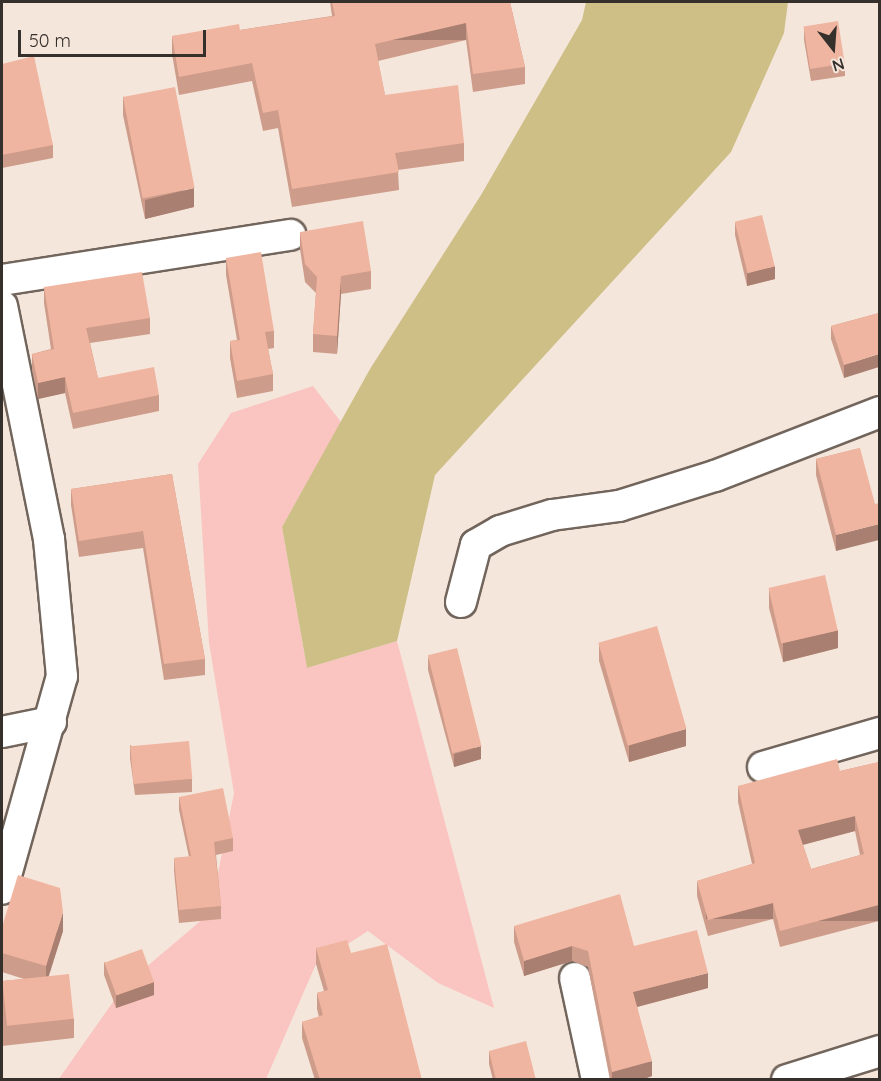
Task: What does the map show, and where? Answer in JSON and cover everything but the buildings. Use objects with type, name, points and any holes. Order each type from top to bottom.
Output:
[{"type":"street","points":[[2,280],[291,235]]},
{"type":"street","points":[[2,306],[49,539],[62,676],[51,722],[2,889]]},
{"type":"street","points":[[461,602],[476,545],[500,531],[552,515],[630,503],[879,412]]},
{"type":"street","points":[[2,732],[51,722]]},
{"type":"street","points":[[763,766],[879,734]]},
{"type":"street","points":[[575,978],[597,1080]]},
{"type":"street","points":[[787,1080],[879,1051]]},
{"type":"shaded area","points":[[586,2],[788,2],[784,33],[731,152],[435,475],[397,641],[307,668],[282,527],[370,369],[481,195],[582,20]]},
{"type":"shaded area","points":[[313,386],[341,422],[282,527],[307,668],[397,641],[494,1008],[438,983],[368,931],[316,964],[266,1079],[58,1080],[125,985],[210,913],[234,793],[209,643],[198,464],[231,413]]}]
